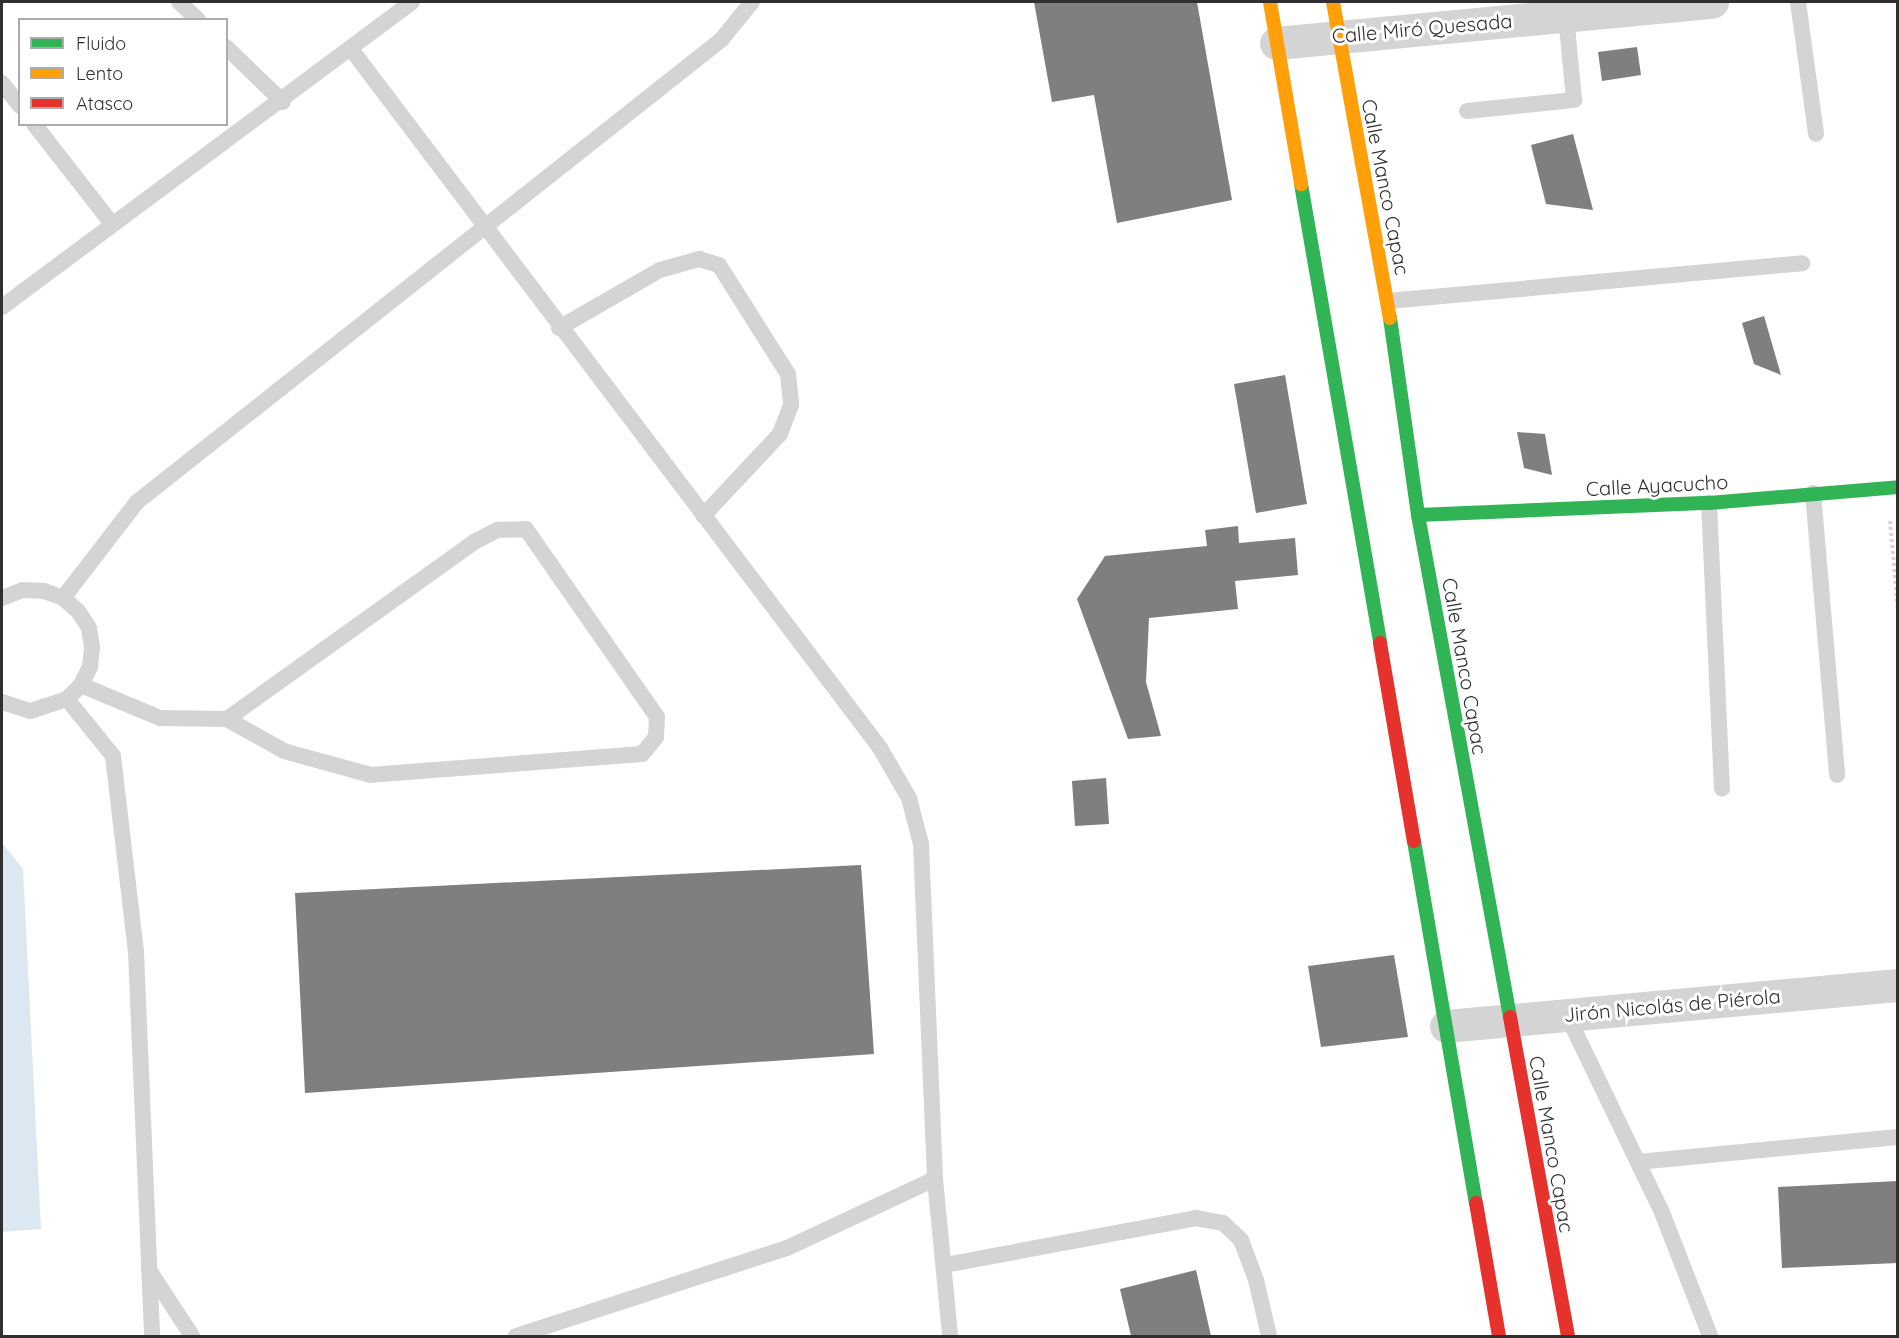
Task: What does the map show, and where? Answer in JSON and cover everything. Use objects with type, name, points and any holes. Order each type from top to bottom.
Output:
[{"type":"main road","points":[[1270,2],[1499,1336]]},
{"type":"main road","name":"Calle Manco Capac","points":[[1333,2],[1388,301],[1418,515],[1568,1336]]},
{"type":"main road","name":"Calle Ayacucho","points":[[1418,515],[1709,503],[1892,488]]},
{"type":"street","name":"Calle Miró Quesada","points":[[1276,43],[1712,2]]},
{"type":"street","name":"Jirón Nicolás de Piérola","points":[[1446,1026],[1898,985]]},
{"type":"lane","points":[[179,2],[196,18]]},
{"type":"lane","points":[[2,307],[112,224],[283,102],[412,2]]},
{"type":"lane","points":[[63,598],[137,502],[485,230],[721,40],[752,2]]},
{"type":"lane","points":[[1798,2],[1816,134]]},
{"type":"lane","points":[[1467,111],[1574,100],[1566,15]]},
{"type":"lane","points":[[228,49],[283,102]]},
{"type":"lane","points":[[351,49],[559,328],[880,748],[909,798],[921,844],[935,1179],[950,1336]]},
{"type":"lane","points":[[2,83],[18,103]]},
{"type":"lane","points":[[36,126],[112,224]]},
{"type":"lane","points":[[559,328],[660,270],[699,259],[718,265],[788,374],[792,405],[780,434],[703,516]]},
{"type":"lane","points":[[1388,301],[1802,263]]},
{"type":"lane","points":[[1814,493],[1837,775]]},
{"type":"lane","points":[[1709,503],[1722,789]]},
{"type":"lane","points":[[81,685],[160,718],[227,719],[284,751],[371,775],[642,754],[656,737],[657,717],[526,529],[498,530],[474,542],[227,719]]},
{"type":"lane","points":[[2,597],[23,590],[44,591],[63,598],[78,611],[88,628],[91,657],[81,685],[66,699],[30,711],[2,702]]},
{"type":"lane","points":[[66,699],[113,756],[136,952],[152,1336]]},
{"type":"lane","points":[[1567,1015],[1661,1210],[1710,1336]]},
{"type":"lane","points":[[1638,1162],[1898,1137]]},
{"type":"lane","points":[[516,1336],[787,1248],[935,1179]]},
{"type":"lane","points":[[945,1265],[1195,1218],[1223,1223],[1241,1240],[1256,1280],[1269,1336]]},
{"type":"lane","points":[[149,1269],[192,1336]]},
{"type":"path","points":[[1892,488],[1898,610]]},
{"type":"shaded area","points":[[2,843],[23,869],[41,1229],[2,1232]]},
{"type":"building","points":[[1034,2],[1197,2],[1232,200],[1117,223],[1094,95],[1052,102]]},
{"type":"building","points":[[1637,47],[1641,75],[1602,81],[1598,52]]},
{"type":"building","points":[[1573,134],[1593,210],[1546,204],[1531,145]]},
{"type":"building","points":[[1764,316],[1781,375],[1754,364],[1742,323]]},
{"type":"building","points":[[1285,375],[1307,504],[1256,513],[1234,384]]},
{"type":"building","points":[[1517,432],[1545,434],[1552,475],[1524,468]]},
{"type":"building","points":[[1238,526],[1239,543],[1295,538],[1298,575],[1235,581],[1238,609],[1149,618],[1146,682],[1161,736],[1128,739],[1077,599],[1105,556],[1207,546],[1205,530]]},
{"type":"building","points":[[1106,778],[1109,824],[1075,826],[1072,781]]},
{"type":"building","points":[[861,865],[874,1054],[305,1093],[295,893]]},
{"type":"building","points":[[1394,955],[1408,1037],[1321,1047],[1308,966]]},
{"type":"building","points":[[1898,1181],[1898,1263],[1782,1268],[1778,1187]]},
{"type":"building","points":[[1196,1270],[1211,1336],[1131,1336],[1120,1289]]},
{"type":"traffic: fast","points":[[1301,184],[1380,643]]},
{"type":"traffic: fast","points":[[1390,318],[1418,515],[1510,1017]]},
{"type":"traffic: fast","points":[[1418,515],[1709,503],[1898,487]]},
{"type":"traffic: fast","points":[[1414,841],[1476,1203]]},
{"type":"traffic: slow","points":[[1270,2],[1301,184]]},
{"type":"traffic: slow","points":[[1333,2],[1390,318]]},
{"type":"traffic: jam","points":[[1380,643],[1414,841]]},
{"type":"traffic: jam","points":[[1510,1017],[1568,1336]]},
{"type":"traffic: jam","points":[[1476,1203],[1499,1336]]}]
